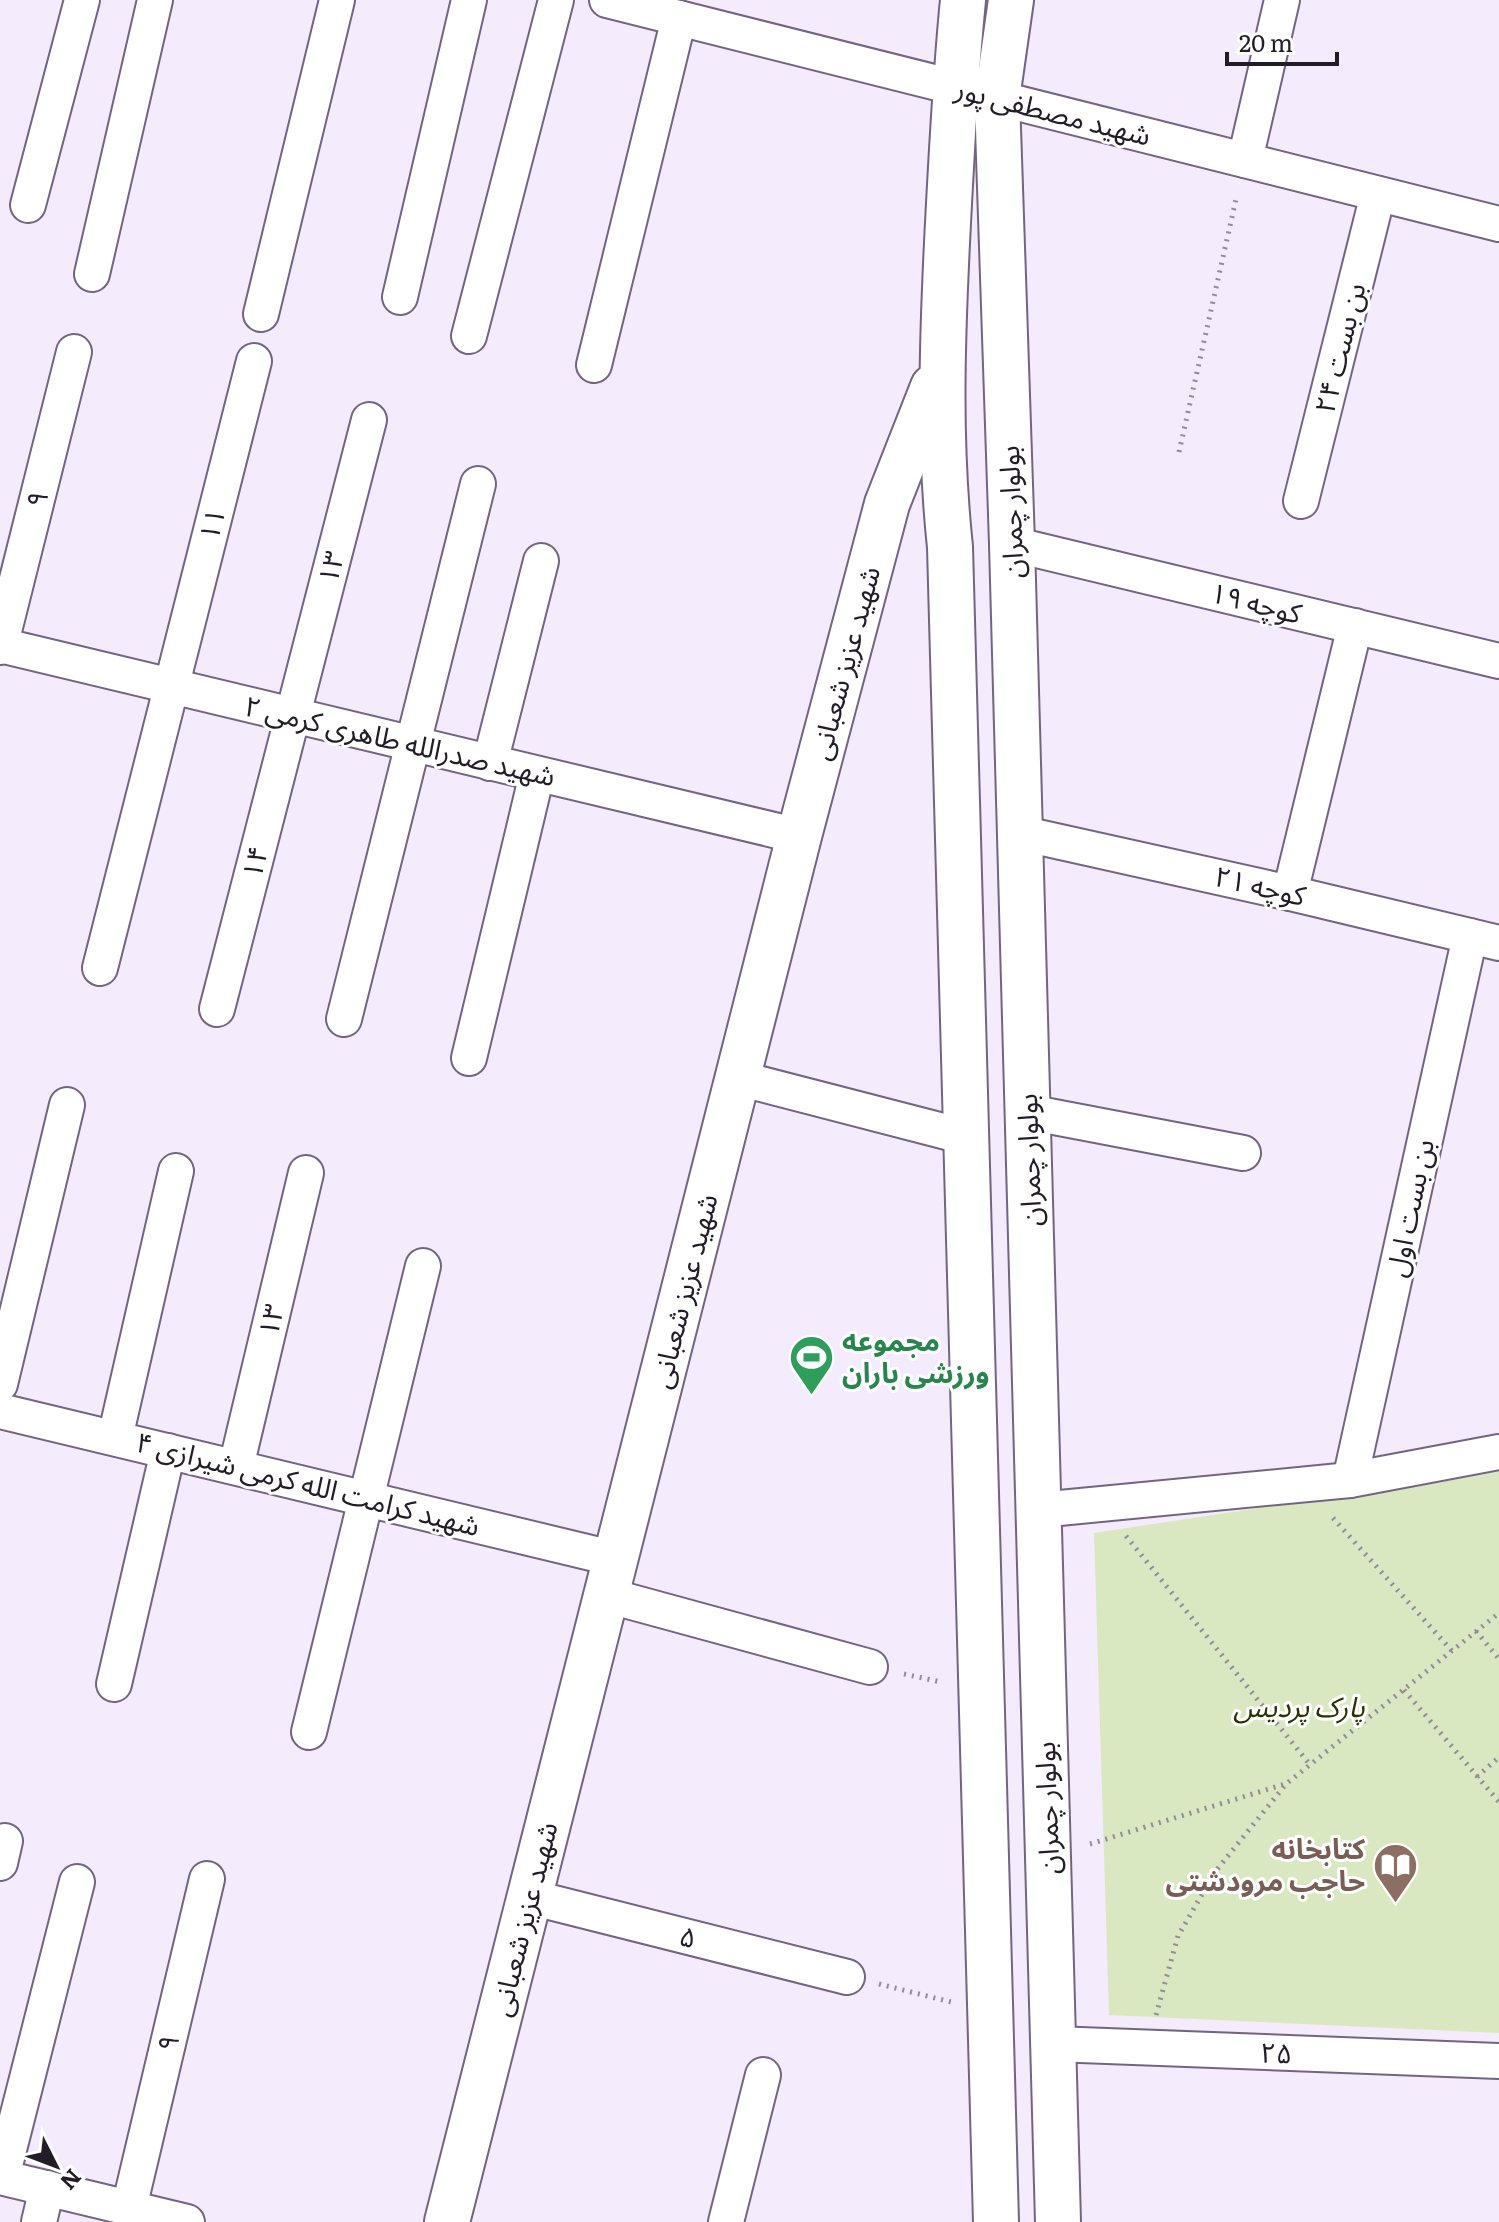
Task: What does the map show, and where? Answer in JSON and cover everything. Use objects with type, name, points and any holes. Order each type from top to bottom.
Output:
[{"type":"main road","points":[[963,0],[954,87],[941,366],[942,475],[950,547],[996,2222]]},
{"type":"main road","name":"بولوار چمران","points":[[1011,0],[997,98],[1058,2222]]},
{"type":"main road","name":"شهید عزیز شعبانی","points":[[447,2222],[799,836],[887,504],[941,366]]},
{"type":"street","points":[[28,205],[82,0]]},
{"type":"street","points":[[92,274],[155,0]]},
{"type":"street","points":[[261,314],[337,0]]},
{"type":"street","points":[[400,297],[469,0]]},
{"type":"street","points":[[469,336],[556,0]]},
{"type":"street","name":"شهید مصطفی پور","points":[[607,0],[679,18],[722,14],[954,87],[1499,224]]},
{"type":"street","points":[[1245,160],[1282,0]]},
{"type":"street","points":[[594,365],[679,18]]},
{"type":"street","name":"بن بست ۲۴","points":[[1301,501],[1378,194]]},
{"type":"street","name":"۹","points":[[0,646],[74,352]]},
{"type":"street","name":"۱۱","points":[[100,968],[254,361]]},
{"type":"street","name":"۱۳","points":[[293,715],[369,420]]},
{"type":"street","points":[[344,1019],[478,484]]},
{"type":"street","name":"کوچه ۱۹","points":[[1012,544],[1499,661]]},
{"type":"street","points":[[490,763],[541,561]]},
{"type":"street","points":[[1290,893],[1355,626]]},
{"type":"street","name":"شهید صدرالله طاهری کرمی ۲","points":[[0,646],[799,836]]},
{"type":"street","name":"۱۴","points":[[217,1009],[293,715]]},
{"type":"street","points":[[469,1058],[537,774]]},
{"type":"street","name":"کوچه ۲۱","points":[[1020,833],[1485,939]]},
{"type":"street","name":"بن بست اول","points":[[1350,1480],[1485,939]]},
{"type":"street","points":[[738,1078],[966,1137]]},
{"type":"street","points":[[0,1384],[67,1105]]},
{"type":"street","points":[[1028,1112],[1243,1153]]},
{"type":"street","points":[[115,1438],[176,1171]]},
{"type":"street","name":"۱۳","points":[[236,1467],[306,1173]]},
{"type":"street","points":[[309,1732],[423,1266]]},
{"type":"street","name":"شهید کرامت الله کرمی شیرازی ۴","points":[[0,1411],[365,1498],[611,1577],[870,1667]]},
{"type":"street","points":[[114,1684],[168,1451]]},
{"type":"street","points":[[1039,1510],[1350,1480],[1499,1452]]},
{"type":"street","name":"۹","points":[[129,2208],[207,1879]]},
{"type":"street","points":[[77,1882],[1,2177],[181,2221]]},
{"type":"street","name":"۵","points":[[530,1897],[847,1977]]},
{"type":"street","name":"۲۵","points":[[1054,2044],[1499,2061]]},
{"type":"street","points":[[726,2222],[763,2075]]},
{"type":"street","points":[[39,2222],[47,2188]]},
{"type":"path","points":[[1179,452],[1245,160]]},
{"type":"path","points":[[1303,1485],[1452,1651]]},
{"type":"path","points":[[1101,1504],[1311,1766]]},
{"type":"path","points":[[1151,2048],[1157,2007],[1178,1936],[1215,1872],[1286,1784],[1499,1613]]},
{"type":"path","points":[[1476,1631],[1499,1659]]},
{"type":"path","points":[[870,1667],[982,1690]]},
{"type":"path","points":[[1404,1690],[1499,1802]]},
{"type":"path","points":[[1477,1777],[1499,1757]]},
{"type":"path","points":[[1090,1844],[1286,1784]]},
{"type":"path","points":[[847,1977],[990,2011]]},
{"type":"green space","name":"پارک پردیس","points":[[1499,1466],[1499,2033],[1109,2015],[1094,1533],[1431,1482]]},
{"type":"place","name":"مجموعه ورزشی باران","points":[[811,1396]]},
{"type":"place","name":"کتابخانه حاجب مرودشتی","points":[[1396,1904]]}]
